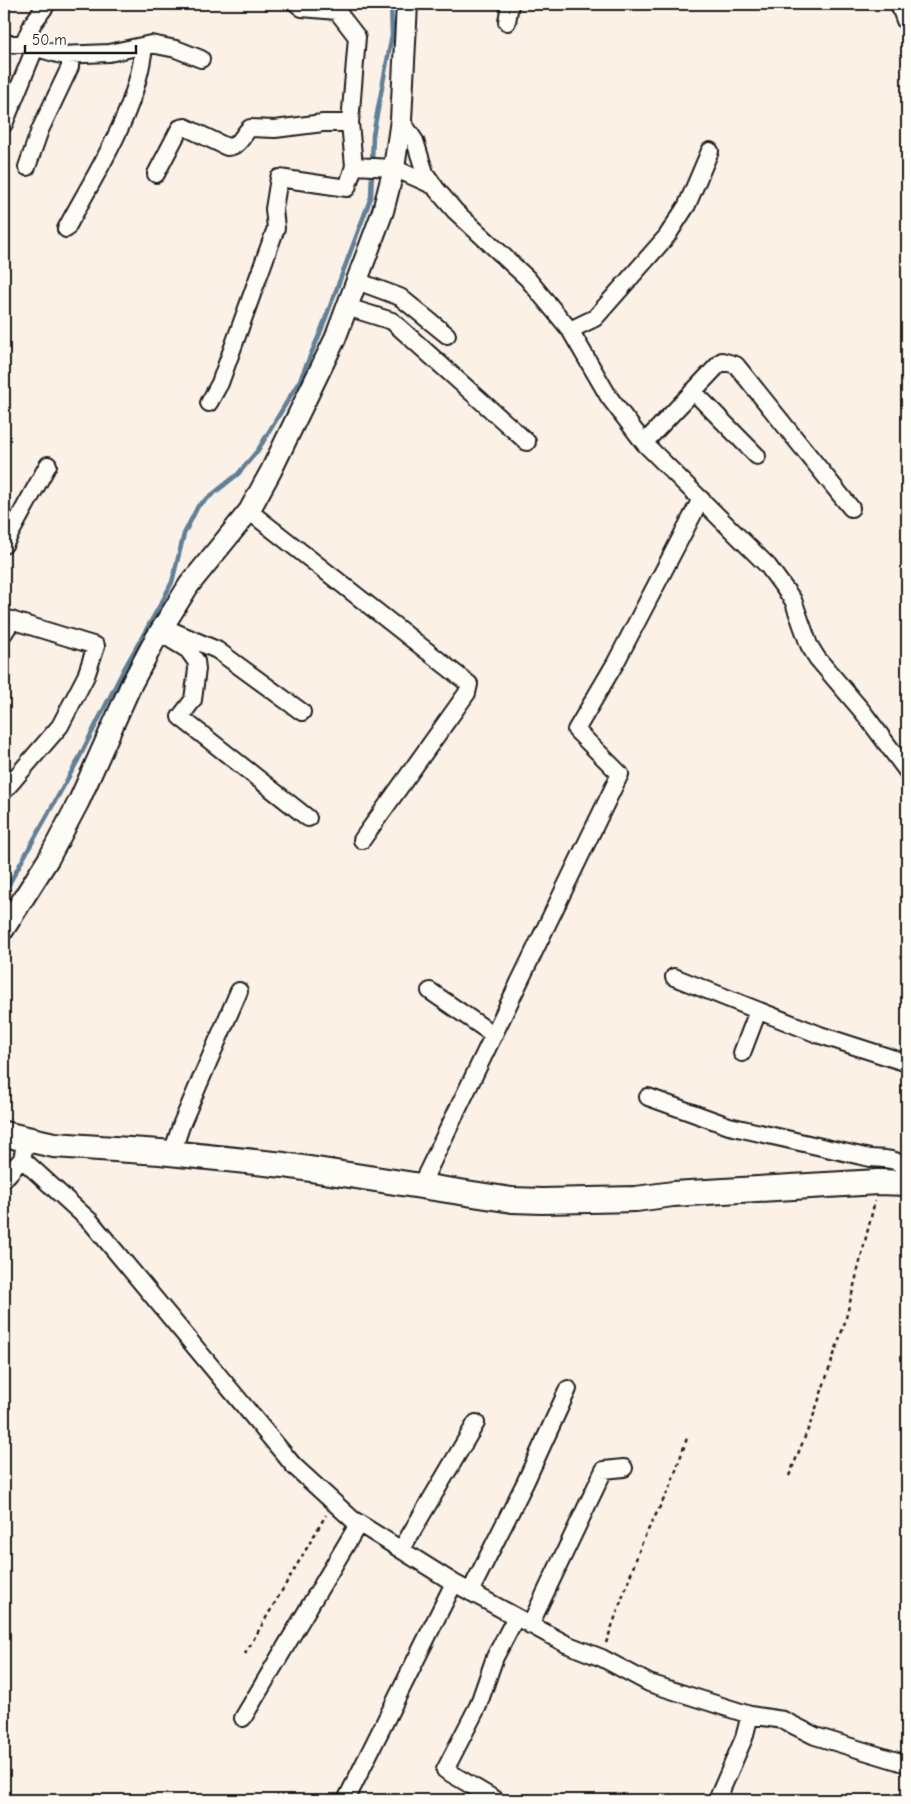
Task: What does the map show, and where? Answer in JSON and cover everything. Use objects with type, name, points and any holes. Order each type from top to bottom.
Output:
[{"type":"main road","points":[[4,1134],[24,1150],[76,1147],[172,1153],[284,1165],[512,1200],[636,1198],[673,1194],[878,1182],[907,1183]]},
{"type":"street","points":[[4,124],[29,46],[33,23],[47,4]]},
{"type":"street","points":[[209,404],[220,383],[276,228],[274,209],[279,178],[347,188],[358,166],[350,123],[357,37],[338,7],[302,8],[297,4]]},
{"type":"street","points":[[4,929],[49,858],[79,801],[131,685],[162,630],[189,585],[249,511],[276,462],[335,339],[383,211],[389,168],[402,120],[407,4]]},
{"type":"street","points":[[507,22],[511,4]]},
{"type":"street","points":[[900,4],[907,20]]},
{"type":"street","points":[[4,44],[29,46],[61,55],[109,54],[151,44],[176,49],[202,59]]},
{"type":"street","points":[[66,229],[128,110],[141,74],[144,46]]},
{"type":"street","points":[[27,167],[40,130],[70,67],[70,54]]},
{"type":"street","points":[[402,120],[415,141],[425,173],[434,186],[456,211],[527,278],[570,330],[609,397],[644,443],[768,566],[792,600],[809,645],[817,658],[863,712],[907,771]]},
{"type":"street","points":[[156,174],[180,128],[185,126],[227,148],[234,147],[240,142],[250,128],[275,129],[323,123],[350,123]]},
{"type":"street","points":[[570,330],[595,318],[667,236],[687,205],[710,151]]},
{"type":"street","points":[[358,166],[389,168],[434,186]]},
{"type":"street","points":[[357,281],[400,297],[447,336]]},
{"type":"street","points":[[347,307],[392,321],[527,442]]},
{"type":"street","points":[[644,443],[722,361],[736,365],[850,508]]},
{"type":"street","points":[[693,391],[758,456]]},
{"type":"street","points":[[4,545],[48,465]]},
{"type":"street","points":[[421,1185],[620,774],[576,730],[616,662],[701,499]]},
{"type":"street","points":[[249,511],[469,684],[467,693],[362,840]]},
{"type":"street","points":[[4,791],[60,726],[86,676],[96,646],[7,624]]},
{"type":"street","points":[[162,630],[217,650],[302,712]]},
{"type":"street","points":[[162,630],[188,650],[196,661],[197,669],[193,700],[180,718],[308,818]]},
{"type":"street","points":[[674,977],[820,1035],[907,1063]]},
{"type":"street","points":[[430,991],[494,1035]]},
{"type":"street","points":[[172,1153],[182,1123],[239,992]]},
{"type":"street","points":[[742,1053],[758,1011]]},
{"type":"street","points":[[648,1097],[729,1126],[860,1156],[892,1160],[903,1164],[907,1183]]},
{"type":"street","points":[[4,1179],[24,1150],[91,1222],[294,1466],[333,1503],[358,1523],[454,1583],[530,1625],[566,1644],[599,1656],[649,1683],[750,1715],[783,1720],[815,1736],[907,1764]]},
{"type":"street","points":[[470,1592],[525,1483],[568,1389]]},
{"type":"street","points":[[401,1550],[476,1423]]},
{"type":"street","points":[[530,1625],[604,1470],[624,1468]]},
{"type":"street","points":[[243,1718],[358,1523]]},
{"type":"street","points":[[346,1800],[454,1583]]},
{"type":"street","points":[[496,1800],[445,1770],[478,1706],[495,1657],[516,1617]]},
{"type":"street","points":[[717,1800],[744,1738],[750,1715]]},
{"type":"path","points":[[790,1476],[845,1322],[874,1212],[878,1182]]},
{"type":"path","points":[[599,1656],[608,1640],[643,1540],[671,1485],[687,1438]]},
{"type":"path","points":[[245,1654],[333,1503]]},
{"type":"waterway","points":[[372,163],[373,135],[392,35],[391,4]]},
{"type":"waterway","points":[[4,893],[77,762],[124,669],[164,598],[172,582],[184,534],[198,506],[238,474],[258,450],[300,380],[320,333],[371,197],[372,171]]}]
